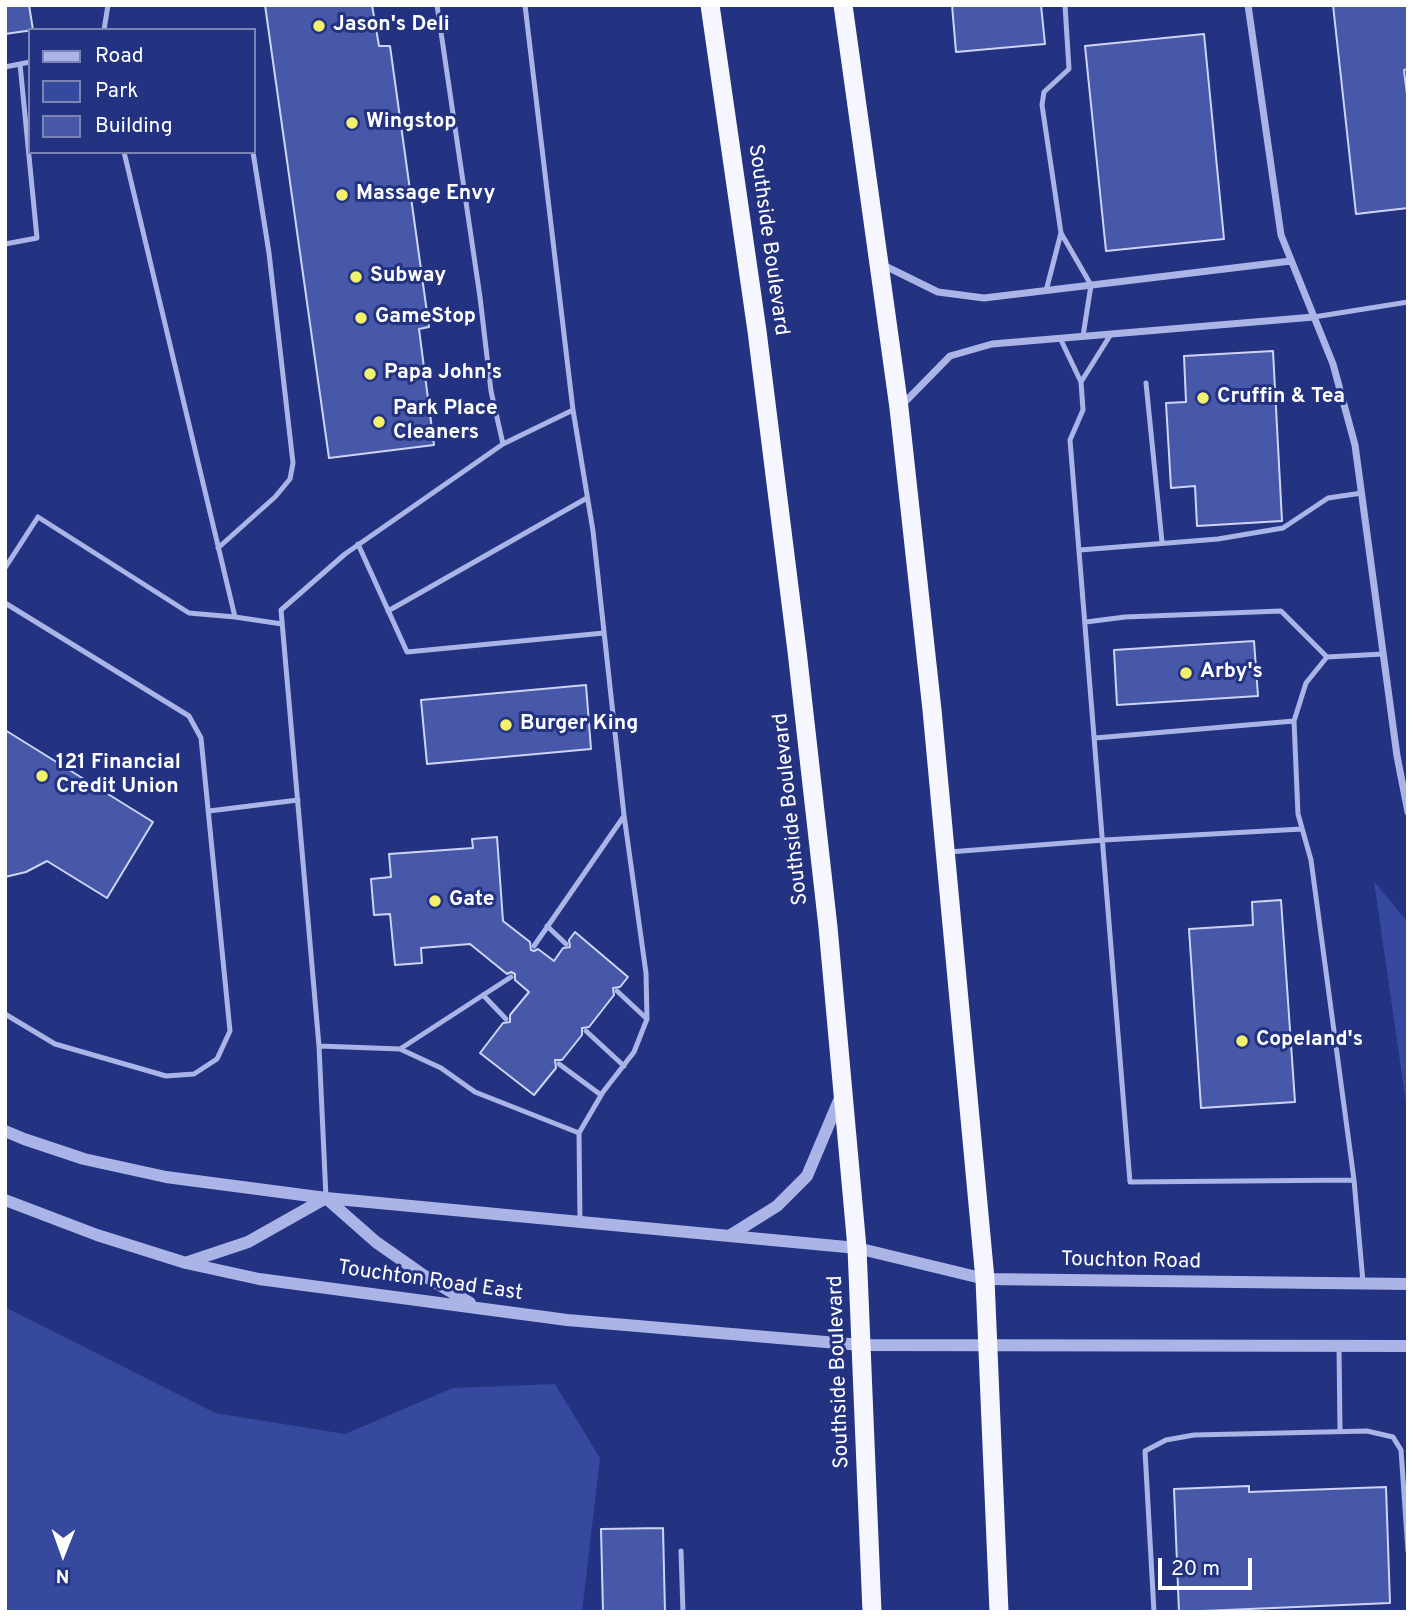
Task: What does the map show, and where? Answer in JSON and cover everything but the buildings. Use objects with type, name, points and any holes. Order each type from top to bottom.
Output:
[{"type":"highway","name":"Southside Boulevard","points":[[710,5],[757,331],[828,927],[857,1248],[872,1612]]},
{"type":"highway","points":[[844,5],[899,408],[946,853],[985,1279],[999,1612]]},
{"type":"street","points":[[1248,5],[1281,235],[1333,364],[1355,445],[1396,756],[1408,812]]},
{"type":"street","points":[[880,263],[938,292],[984,298],[1291,261]]},
{"type":"street","points":[[899,408],[950,356],[992,344],[1314,317]]},
{"type":"street","points":[[729,1236],[777,1206],[807,1176],[843,1091]]},
{"type":"street","points":[[5,1131],[84,1158],[166,1177],[326,1198],[857,1248]]},
{"type":"street","points":[[186,1263],[247,1242],[326,1198]]},
{"type":"street","points":[[326,1198],[376,1242],[423,1275],[477,1307]]},
{"type":"street","name":"Touchton Road East","points":[[5,1200],[97,1235],[186,1263],[259,1279],[568,1320],[861,1345]]},
{"type":"street","name":"Touchton Road","points":[[857,1248],[985,1279],[1408,1284]]},
{"type":"street","points":[[861,1345],[1408,1346]]},
{"type":"lane","points":[[104,28],[108,5]]},
{"type":"lane","points":[[437,5],[480,297],[491,391],[503,444]]},
{"type":"lane","points":[[525,5],[573,410],[587,498],[624,816],[646,973],[647,1019],[634,1052],[601,1095],[579,1133],[580,1221]]},
{"type":"lane","points":[[1065,5],[1069,69],[1044,92],[1042,105],[1061,233],[1091,285],[1083,337]]},
{"type":"lane","points":[[5,66],[28,62]]},
{"type":"lane","points":[[20,64],[28,146]]},
{"type":"lane","points":[[5,244],[37,238],[29,154]]},
{"type":"lane","points":[[124,154],[234,617]]},
{"type":"lane","points":[[218,548],[275,497],[290,480],[293,463],[269,253],[253,154]]},
{"type":"lane","points":[[1046,291],[1061,233]]},
{"type":"lane","points":[[1314,317],[1408,302]]},
{"type":"lane","points":[[1081,382],[1111,334]]},
{"type":"lane","points":[[1060,338],[1081,382],[1083,410],[1070,440],[1130,1182],[1354,1180]]},
{"type":"lane","points":[[1146,383],[1162,542]]},
{"type":"lane","points":[[326,1198],[319,1046],[281,610],[319,574],[358,544],[503,444],[573,410]]},
{"type":"lane","points":[[1080,550],[1218,539],[1283,528],[1328,498],[1362,494]]},
{"type":"lane","points":[[388,611],[587,498]]},
{"type":"lane","points":[[5,568],[38,517],[189,613],[282,624]]},
{"type":"lane","points":[[358,544],[407,652],[604,633]]},
{"type":"lane","points":[[5,603],[189,716],[201,738],[230,1031],[217,1059],[194,1074],[166,1076],[55,1044],[5,1014]]},
{"type":"lane","points":[[1086,622],[1125,617],[1281,611],[1327,657]]},
{"type":"lane","points":[[1363,1284],[1354,1180],[1311,860],[1298,814],[1294,721],[1306,682],[1327,657],[1383,654]]},
{"type":"lane","points":[[1096,738],[1294,721]]},
{"type":"lane","points":[[209,811],[298,800]]},
{"type":"lane","points":[[534,946],[624,816]]},
{"type":"lane","points":[[946,853],[1104,840],[1302,829]]},
{"type":"lane","points":[[547,926],[566,944]]},
{"type":"lane","points":[[400,1049],[511,977]]},
{"type":"lane","points":[[617,991],[647,1019]]},
{"type":"lane","points":[[482,995],[506,1020]]},
{"type":"lane","points":[[586,1031],[624,1066]]},
{"type":"lane","points":[[319,1046],[400,1049],[441,1068],[475,1092],[579,1133]]},
{"type":"lane","points":[[559,1063],[601,1095]]},
{"type":"lane","points":[[1339,1346],[1340,1431]]},
{"type":"lane","points":[[1154,1612],[1145,1451],[1166,1440],[1194,1435],[1340,1431],[1367,1431],[1393,1437],[1401,1450],[1408,1551]]},
{"type":"lane","points":[[681,1551],[683,1612]]},
{"type":"green space","points":[[1374,881],[1408,923],[1408,1117]]},
{"type":"green space","points":[[5,1307],[215,1413],[345,1434],[453,1388],[555,1384],[600,1458],[582,1612],[5,1612]]},
{"type":"place","name":"Jason's Deli","points":[[319,26]]},
{"type":"place","name":"Wingstop","points":[[352,123]]},
{"type":"place","name":"Massage Envy","points":[[342,195]]},
{"type":"place","name":"Subway","points":[[356,277]]},
{"type":"place","name":"GameStop","points":[[361,318]]},
{"type":"place","name":"Papa John's","points":[[370,374]]},
{"type":"place","name":"Cruffin & Tea","points":[[1203,398]]},
{"type":"place","name":"Park Place Cleaners","points":[[379,422]]},
{"type":"place","name":"Arby's","points":[[1186,673]]},
{"type":"place","name":"Burger King","points":[[506,725]]},
{"type":"place","name":"121 Financial Credit Union","points":[[42,776]]},
{"type":"place","name":"Gate","points":[[435,901]]},
{"type":"place","name":"Copeland's","points":[[1242,1041]]}]
